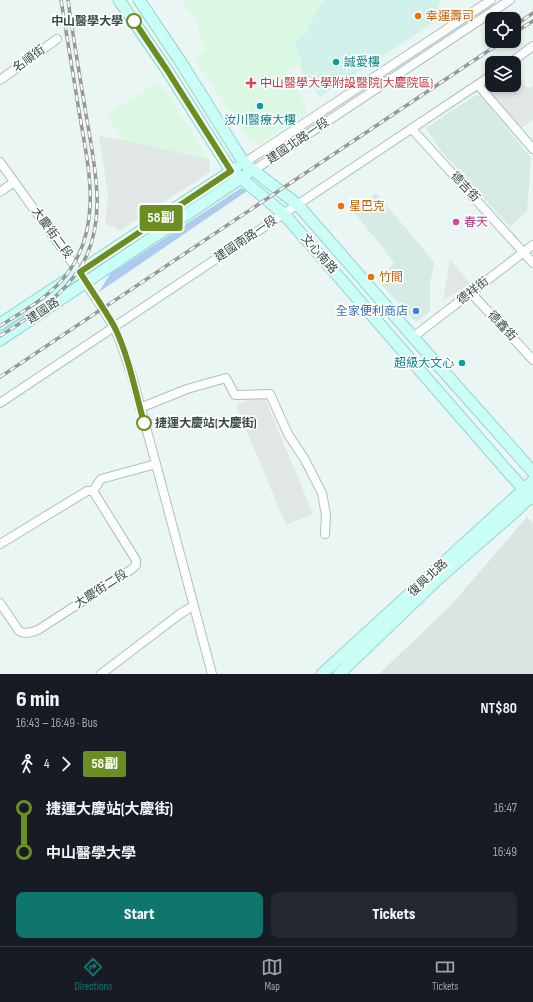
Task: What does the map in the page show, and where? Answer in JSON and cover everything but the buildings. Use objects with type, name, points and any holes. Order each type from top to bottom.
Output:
[{"type":"main road","name":"文心南路","points":[[119,0],[167,70],[231,171],[284,214],[509,473],[530,495]]},
{"type":"main road","name":"文心南路","points":[[140,0],[244,163],[298,205],[533,472]]},
{"type":"main road","name":"建國北路一段","points":[[80,272],[244,163]]},
{"type":"main road","name":"建國北路一段","points":[[86,282],[254,170]]},
{"type":"main road","name":"建國路","points":[[0,324],[80,272]]},
{"type":"main road","name":"建國路","points":[[0,340],[86,282]]},
{"type":"main road","name":"復興北路","points":[[338,674],[440,577],[530,495],[533,481]]},
{"type":"main road","name":"復興北路","points":[[322,674],[530,495]]},
{"type":"street","name":"建國北路一段","points":[[244,163],[491,0]]},
{"type":"street","name":"建國北路一段","points":[[254,170],[510,0]]},
{"type":"street","name":"名順街","points":[[0,80],[57,39]]},
{"type":"street","points":[[519,56],[533,46]]},
{"type":"street","name":"建國南路一段","points":[[0,403],[485,80]]},
{"type":"street","points":[[478,85],[533,149]]},
{"type":"street","name":"德吉街","points":[[412,129],[533,263]]},
{"type":"street","name":"大慶街二段","points":[[0,162],[80,272],[114,326],[125,354],[156,464],[212,674]]},
{"type":"street","points":[[0,192],[14,182]]},
{"type":"street","name":"德祥街","points":[[413,337],[533,245]]},
{"type":"street","name":"德鑫街","points":[[471,293],[533,360]]},
{"type":"street","points":[[140,408],[187,389],[226,378],[235,395],[270,394],[288,434],[305,460],[322,493],[326,515],[325,534]]},
{"type":"street","points":[[0,544],[87,491],[93,491],[101,479],[156,464]]},
{"type":"street","name":"大慶街二段","points":[[0,603],[19,631],[22,633],[28,633],[38,630],[136,565],[136,560],[93,491]]},
{"type":"street","points":[[102,674],[180,614],[193,606]]},
{"type":"shaded area","name":"中山醫學大學附設醫院(大慶院區)","points":[[182,0],[324,0],[307,27],[308,32],[294,42],[301,62],[285,72],[300,94],[307,109],[307,113],[259,144],[249,141],[195,59],[205,49],[197,23]]},
{"type":"shaded area","name":"誠愛樓","points":[[324,0],[441,0],[438,9],[438,19],[435,22],[320,97],[300,68],[301,60],[294,42],[308,32],[307,27]]},
{"type":"shaded area","points":[[521,80],[528,89],[533,86],[533,119],[519,130],[489,92],[521,92]]},
{"type":"shaded area","points":[[159,82],[208,159],[123,140],[107,115]]},
{"type":"shaded area","points":[[480,95],[531,158],[527,211],[510,227],[442,152],[426,128],[473,97]]},
{"type":"shaded area","points":[[99,136],[208,159],[210,163],[210,170],[209,173],[119,231],[116,228],[105,224],[108,194]]},
{"type":"shaded area","points":[[241,188],[247,191],[99,292],[110,274]]},
{"type":"shaded area","points":[[376,193],[434,262],[430,284],[430,311],[416,322],[378,281],[394,263],[354,213]]},
{"type":"shaded area","points":[[450,260],[470,285],[443,300]]},
{"type":"shaded area","points":[[263,394],[313,514],[286,525],[236,405]]},
{"type":"shaded area","points":[[527,517],[533,523],[533,674],[379,674],[451,605]]},
{"type":"railway","points":[[0,326],[44,297],[53,290],[67,274],[79,255],[86,235],[90,214],[88,170],[61,0]]},
{"type":"railway","points":[[0,336],[44,306],[64,289],[80,268],[89,249],[95,230],[97,210],[95,169],[68,0]]},
{"type":"railway","points":[[521,21],[533,13]]},
{"type":"railway","points":[[521,29],[533,21]]},
{"type":"railway","points":[[0,377],[493,48]]},
{"type":"bus line","name":"58副","points":[[134,21],[231,171],[80,272],[114,326],[132,376],[144,423]]},
{"type":"place","name":"幸運壽司","points":[[418,16]]},
{"type":"place","name":"中山醫學大學","points":[[134,21]]},
{"type":"place","name":"誠愛樓","points":[[336,62]]},
{"type":"place","name":"中山醫學大學附設醫院(大慶院區)","points":[[251,83]]},
{"type":"place","name":"汝川醫療大樓","points":[[260,106]]},
{"type":"place","name":"星巴克","points":[[341,206]]},
{"type":"place","name":"春天","points":[[456,222]]},
{"type":"place","name":"竹間","points":[[371,277]]},
{"type":"place","name":"全家便利商店","points":[[416,311]]},
{"type":"place","name":"超級大文心","points":[[462,363]]},
{"type":"place","name":"捷運大慶站(大慶街)","points":[[144,423]]}]
